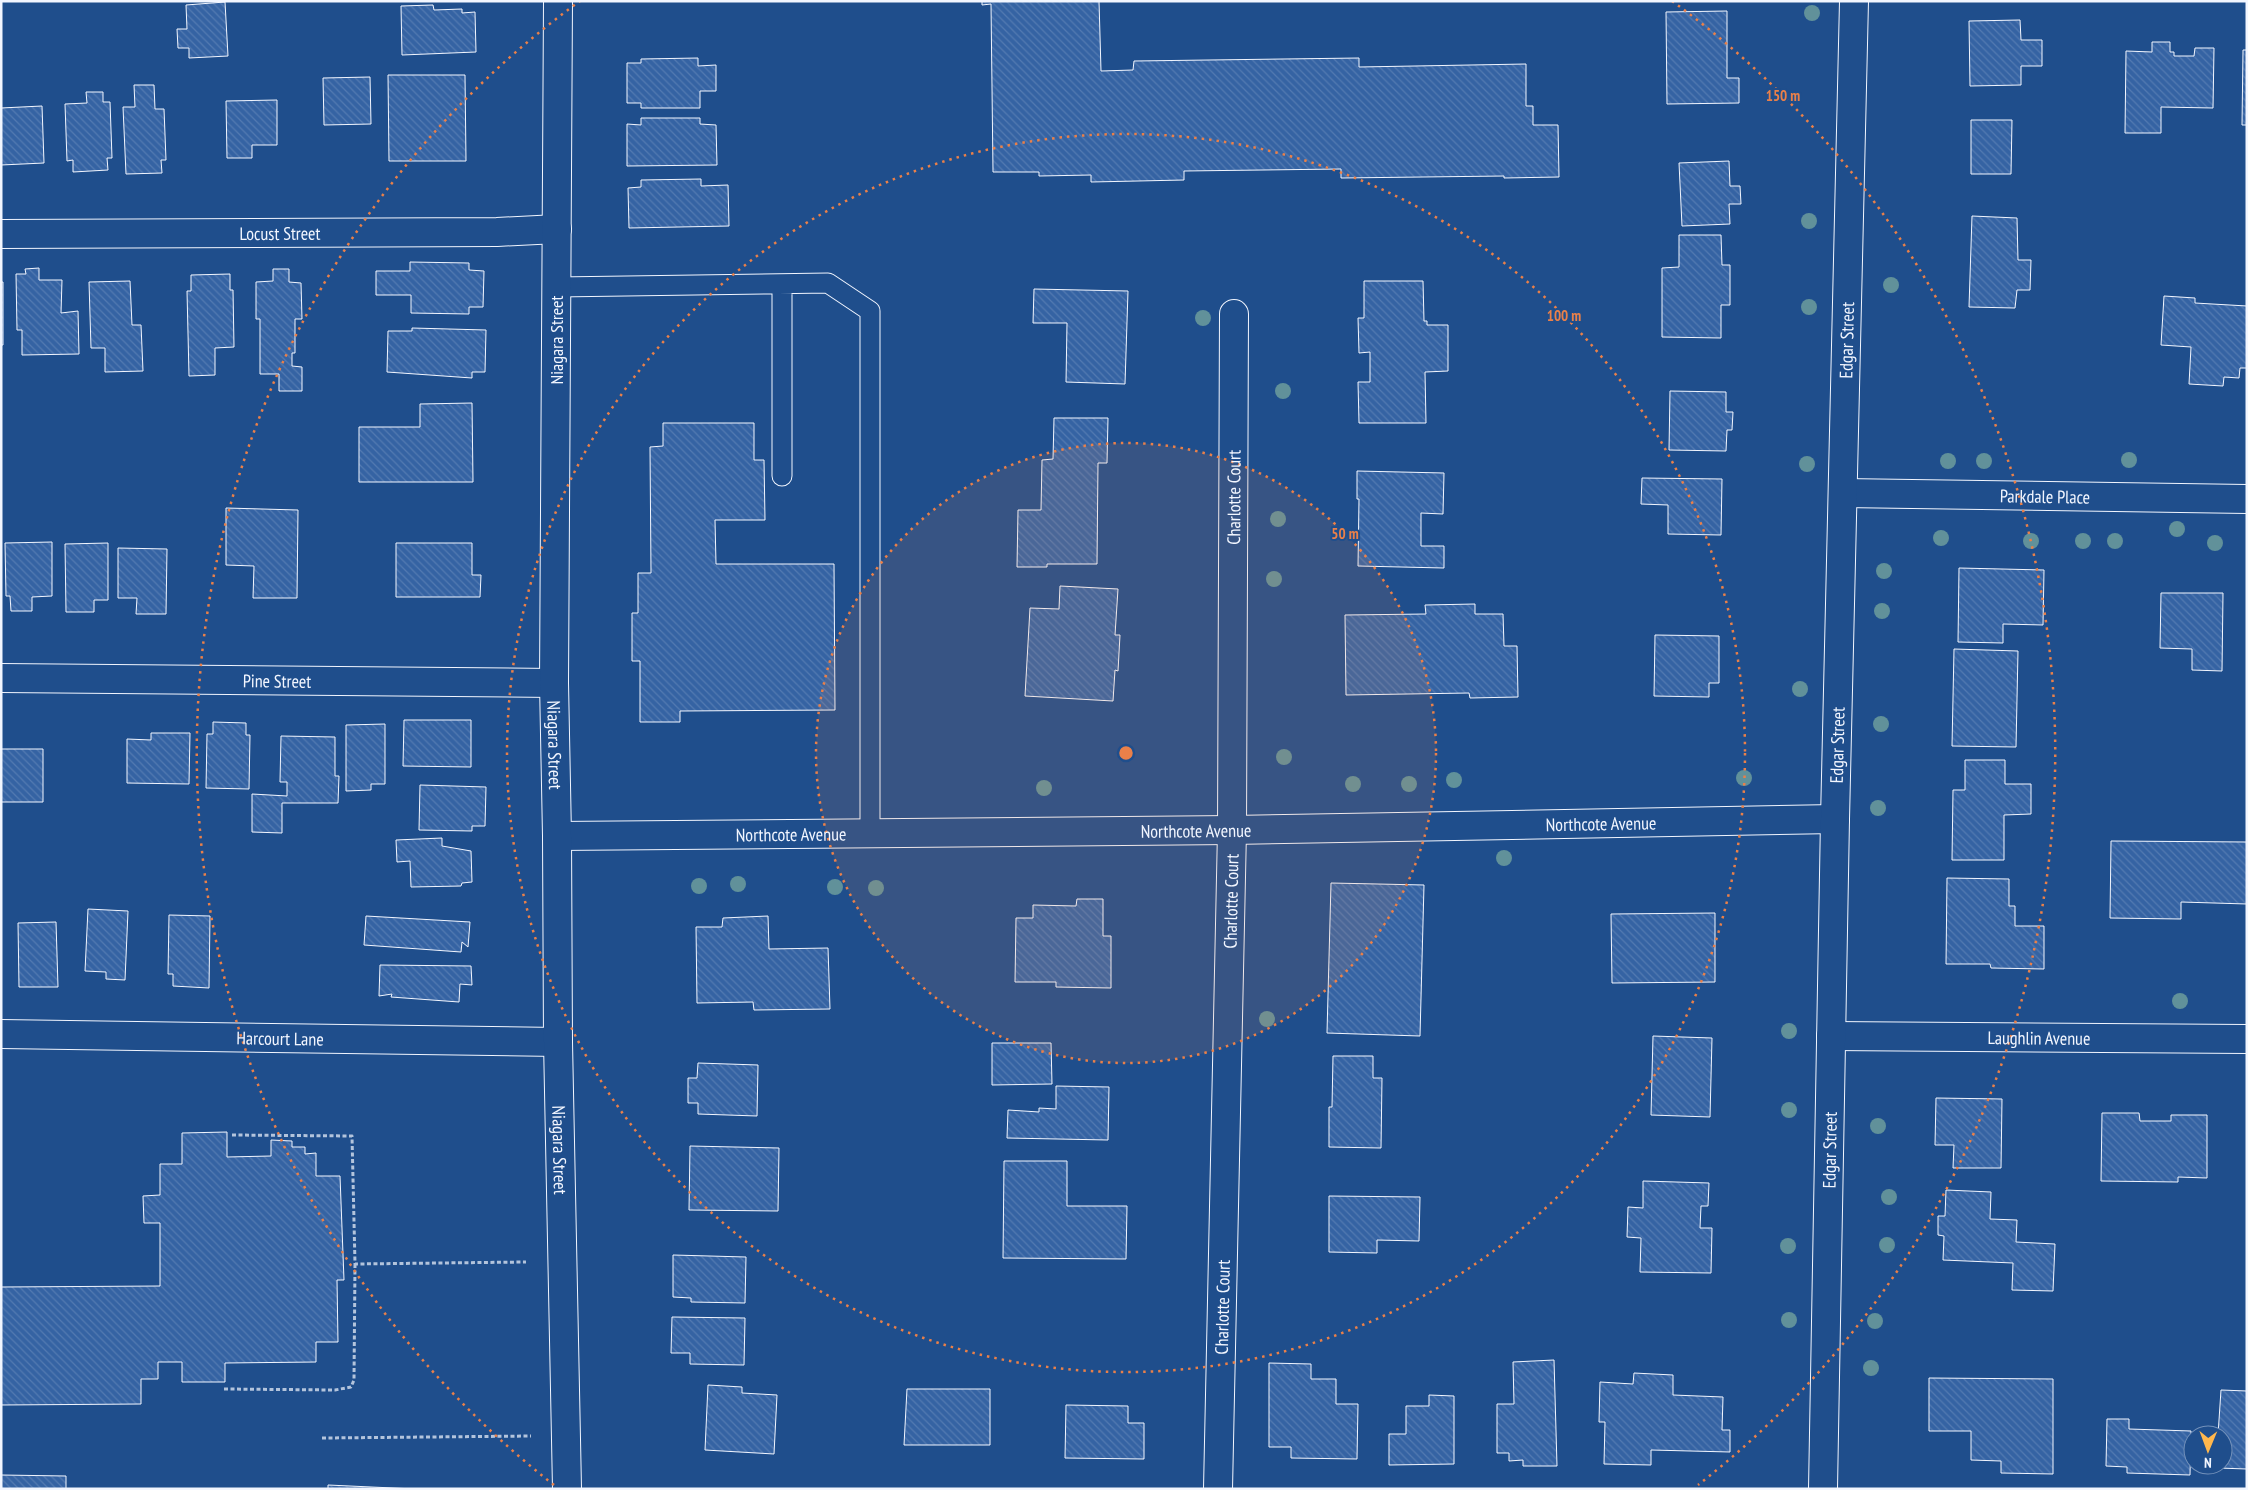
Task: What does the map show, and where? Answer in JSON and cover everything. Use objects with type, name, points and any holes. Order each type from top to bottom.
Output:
[{"type":"street","name":"Niagara Street","points":[[558,1],[554,683],[558,1042],[568,1489]]},
{"type":"street","name":"Edgar Street","points":[[1823,1489],[1835,819],[1854,1]]},
{"type":"street","name":"Locust Street","points":[[1,234],[487,232],[557,229]]},
{"type":"street","name":"Charlotte Court","points":[[1218,1489],[1232,830],[1234,314]]},
{"type":"street","name":"Parkdale Place","points":[[1843,492],[2247,499]]},
{"type":"street","name":"Pine Street","points":[[1,678],[554,683]]},
{"type":"street","name":"Northcote Avenue","points":[[557,836],[1232,830],[1835,819]]},
{"type":"street","name":"Harcourt Lane","points":[[1,1034],[558,1042]]},
{"type":"street","name":"Laughlin Avenue","points":[[1831,1036],[2247,1039]]},
{"type":"lane","points":[[782,284],[782,476]]},
{"type":"lane","points":[[557,287],[828,284],[870,311],[870,834]]},
{"type":"path","points":[[224,1389],[335,1390],[351,1387],[354,1380],[355,1264],[352,1136],[232,1136]]},
{"type":"path","points":[[355,1264],[564,1262]]},
{"type":"path","points":[[322,1438],[566,1436]]},
{"type":"building","points":[[982,1],[1099,1],[1101,71],[1133,70],[1134,61],[1359,58],[1359,67],[1526,64],[1526,106],[1533,106],[1533,125],[1558,125],[1559,177],[1341,178],[1341,169],[1184,171],[1184,180],[1091,182],[1091,175],[1039,176],[1039,172],[993,172],[991,4],[982,5]]},
{"type":"building","points":[[225,2],[228,56],[189,58],[189,48],[178,48],[177,29],[187,29],[186,5]]},
{"type":"building","points":[[433,5],[434,10],[462,9],[462,13],[475,12],[476,52],[402,55],[401,6]]},
{"type":"building","points":[[1727,11],[1727,78],[1739,78],[1739,103],[1667,104],[1666,12]]},
{"type":"building","points":[[2020,20],[2021,40],[2042,40],[2042,66],[2021,66],[2021,85],[1970,86],[1969,21]]},
{"type":"building","points":[[2152,42],[2170,42],[2170,52],[2174,52],[2174,56],[2194,56],[2195,48],[2214,48],[2213,108],[2161,107],[2161,133],[2125,133],[2126,51],[2152,52]]},
{"type":"building","points":[[2243,50],[2247,50],[2247,125],[2242,125]]},
{"type":"building","points":[[698,58],[698,66],[716,65],[716,91],[700,91],[700,108],[641,108],[641,103],[627,103],[627,63],[641,63],[641,59]]},
{"type":"building","points":[[388,75],[465,75],[466,161],[389,161]]},
{"type":"building","points":[[370,77],[371,124],[324,125],[323,78]]},
{"type":"building","points":[[134,85],[154,85],[155,109],[164,109],[166,160],[161,160],[162,173],[126,174],[123,107],[135,107]]},
{"type":"building","points":[[86,92],[103,92],[103,102],[110,102],[112,158],[107,158],[108,170],[73,172],[73,160],[67,161],[65,104],[87,103]]},
{"type":"building","points":[[277,100],[277,145],[252,145],[252,158],[227,158],[226,101]]},
{"type":"building","points":[[42,106],[44,163],[1,165],[1,108]]},
{"type":"building","points":[[641,118],[700,118],[700,124],[716,125],[717,165],[627,166],[627,124],[641,125]]},
{"type":"building","points":[[1971,120],[2012,120],[2011,174],[1971,174]]},
{"type":"building","points":[[1729,161],[1730,186],[1740,186],[1741,204],[1729,204],[1730,224],[1682,226],[1679,163]]},
{"type":"building","points":[[701,179],[701,186],[728,185],[729,226],[629,228],[628,188],[641,187],[641,180]]},
{"type":"building","points":[[1972,216],[2017,218],[2018,260],[2031,260],[2030,290],[2017,290],[2015,308],[1969,307]]},
{"type":"building","points":[[1679,235],[1721,235],[1722,265],[1730,265],[1730,305],[1721,305],[1721,338],[1662,337],[1662,268],[1679,267]]},
{"type":"building","points":[[410,262],[469,263],[469,270],[484,271],[483,307],[469,307],[469,314],[411,313],[411,295],[376,295],[376,271],[410,271]]},
{"type":"building","points":[[39,268],[39,280],[62,280],[61,313],[78,311],[79,354],[22,355],[22,330],[17,330],[16,274],[26,274],[25,269]]},
{"type":"building","points":[[273,269],[289,269],[289,282],[301,283],[302,319],[295,319],[295,353],[292,353],[292,366],[302,367],[302,391],[279,391],[279,374],[260,374],[260,319],[256,319],[256,282],[273,281]]},
{"type":"building","points":[[230,274],[230,290],[233,290],[234,347],[215,348],[215,375],[189,376],[187,291],[191,291],[191,275]]},
{"type":"building","points":[[130,281],[132,325],[141,325],[143,371],[105,372],[105,348],[91,348],[89,282]]},
{"type":"building","points":[[1364,281],[1423,281],[1424,321],[1427,321],[1427,325],[1448,325],[1448,371],[1425,372],[1426,423],[1359,423],[1358,382],[1370,382],[1370,352],[1359,353],[1358,318],[1364,318]]},
{"type":"building","points":[[1,282],[3,282],[3,345],[1,345]]},
{"type":"building","points":[[1034,289],[1128,291],[1125,384],[1066,382],[1067,323],[1033,323]]},
{"type":"building","points":[[2164,296],[2195,298],[2195,303],[2247,306],[2247,368],[2240,368],[2239,378],[2224,377],[2223,386],[2189,384],[2191,347],[2161,345]]},
{"type":"building","points":[[412,328],[486,330],[485,372],[472,372],[472,378],[387,372],[388,331],[412,331]]},
{"type":"building","points":[[1670,391],[1726,392],[1726,412],[1733,412],[1732,430],[1727,430],[1726,451],[1669,450]]},
{"type":"building","points":[[472,403],[473,482],[359,482],[359,427],[420,427],[420,404]]},
{"type":"building","points":[[1054,418],[1108,418],[1107,463],[1098,463],[1097,564],[1047,564],[1047,567],[1017,567],[1018,510],[1041,510],[1042,460],[1053,459]]},
{"type":"building","points":[[663,423],[754,423],[754,460],[764,460],[765,520],[715,520],[716,564],[834,564],[835,710],[680,711],[680,722],[640,722],[640,661],[632,661],[632,613],[638,613],[638,573],[651,573],[650,447],[663,446]]},
{"type":"building","points":[[1357,471],[1444,473],[1443,514],[1421,513],[1421,546],[1444,546],[1444,568],[1358,566],[1359,499],[1357,499]]},
{"type":"building","points":[[1642,478],[1722,479],[1721,535],[1668,534],[1668,505],[1641,504]]},
{"type":"building","points":[[226,508],[298,510],[297,598],[253,598],[254,566],[226,565]]},
{"type":"building","points":[[52,542],[52,596],[32,597],[32,611],[11,611],[10,596],[6,596],[5,543]]},
{"type":"building","points":[[108,543],[108,600],[94,600],[94,612],[66,612],[65,544]]},
{"type":"building","points":[[396,543],[472,543],[472,575],[481,575],[480,597],[396,597]]},
{"type":"building","points":[[118,548],[167,549],[166,614],[136,614],[137,598],[118,598]]},
{"type":"building","points":[[1959,568],[2044,570],[2043,625],[2003,624],[2003,643],[1958,642]]},
{"type":"building","points":[[1060,586],[1118,589],[1115,635],[1120,635],[1118,671],[1115,670],[1113,701],[1025,696],[1030,608],[1059,609]]},
{"type":"building","points":[[2161,593],[2223,593],[2222,671],[2192,670],[2192,649],[2160,648]]},
{"type":"building","points":[[1475,604],[1475,614],[1503,614],[1504,646],[1517,646],[1518,697],[1470,698],[1469,693],[1346,695],[1345,615],[1426,614],[1425,605]]},
{"type":"building","points":[[1655,635],[1719,636],[1719,683],[1709,683],[1709,697],[1654,696]]},
{"type":"building","points":[[1954,649],[2018,651],[2016,747],[1952,746]]},
{"type":"building","points":[[404,720],[471,720],[471,767],[403,766]]},
{"type":"building","points":[[213,722],[246,723],[246,735],[250,735],[249,789],[206,788],[207,734],[213,734]]},
{"type":"building","points":[[385,724],[385,784],[371,784],[371,790],[346,791],[346,725]]},
{"type":"building","points":[[151,733],[190,733],[189,784],[127,783],[127,739],[151,740]]},
{"type":"building","points":[[281,736],[335,737],[335,776],[339,776],[338,803],[282,803],[282,833],[252,832],[252,794],[287,796],[287,782],[280,782]]},
{"type":"building","points":[[1,749],[43,749],[43,802],[1,802]]},
{"type":"building","points":[[1965,760],[2005,760],[2005,784],[2031,784],[2031,814],[2004,815],[2004,860],[1952,860],[1953,790],[1965,790]]},
{"type":"building","points":[[420,785],[486,787],[485,826],[472,826],[472,831],[419,830]]},
{"type":"building","points":[[442,838],[442,846],[471,851],[472,882],[462,883],[461,886],[411,887],[410,861],[397,862],[396,840]]},
{"type":"building","points":[[2111,841],[2247,842],[2247,904],[2181,902],[2181,919],[2110,918]]},
{"type":"building","points":[[1947,878],[2009,879],[2009,906],[2015,906],[2015,926],[2044,926],[2044,969],[1991,968],[1990,964],[1946,964]]},
{"type":"building","points":[[1331,883],[1424,885],[1420,1036],[1327,1033]]},
{"type":"building","points":[[1077,899],[1103,899],[1103,936],[1111,936],[1111,988],[1056,987],[1056,982],[1015,982],[1016,918],[1033,918],[1033,905],[1076,906]]},
{"type":"building","points":[[88,909],[128,911],[125,980],[106,979],[106,972],[85,971]]},
{"type":"building","points":[[1715,913],[1715,982],[1612,983],[1611,914]]},
{"type":"building","points":[[169,915],[210,916],[209,988],[173,986],[173,974],[168,974]]},
{"type":"building","points":[[366,916],[470,922],[468,947],[462,942],[461,952],[364,945]]},
{"type":"building","points":[[768,916],[769,949],[828,948],[830,1009],[754,1010],[753,1002],[697,1003],[696,927],[722,927],[723,918]]},
{"type":"building","points":[[56,922],[58,987],[19,987],[18,923]]},
{"type":"building","points":[[380,965],[471,966],[472,985],[460,984],[459,1002],[391,997],[392,994],[379,996]]},
{"type":"building","points":[[1653,1036],[1712,1038],[1710,1117],[1651,1115]]},
{"type":"building","points":[[992,1043],[1051,1043],[1052,1084],[992,1085]]},
{"type":"building","points":[[1333,1056],[1373,1056],[1373,1078],[1382,1078],[1381,1148],[1329,1147],[1329,1107],[1332,1107]]},
{"type":"building","points":[[698,1063],[758,1065],[757,1116],[698,1114],[698,1103],[688,1103],[688,1078],[697,1078]]},
{"type":"building","points":[[1056,1086],[1109,1087],[1108,1140],[1007,1138],[1008,1110],[1039,1112],[1039,1108],[1056,1109]]},
{"type":"building","points":[[1936,1098],[2002,1099],[2001,1168],[1953,1168],[1954,1145],[1935,1145]]},
{"type":"building","points":[[2102,1113],[2139,1113],[2140,1121],[2171,1121],[2171,1115],[2207,1115],[2207,1178],[2178,1177],[2178,1182],[2101,1181]]},
{"type":"building","points":[[227,1132],[227,1157],[271,1156],[271,1140],[292,1141],[292,1147],[305,1147],[305,1154],[316,1153],[316,1176],[340,1176],[344,1280],[337,1280],[338,1342],[316,1342],[316,1362],[225,1363],[225,1382],[182,1382],[182,1362],[158,1362],[158,1379],[141,1379],[141,1404],[1,1405],[1,1287],[160,1286],[160,1223],[144,1223],[143,1196],[160,1195],[160,1164],[182,1164],[182,1133]]},
{"type":"building","points":[[690,1146],[779,1148],[778,1211],[689,1210]]},
{"type":"building","points":[[1004,1161],[1067,1161],[1067,1206],[1127,1206],[1126,1259],[1003,1258]]},
{"type":"building","points":[[1643,1181],[1709,1183],[1708,1206],[1701,1206],[1700,1228],[1712,1228],[1711,1273],[1640,1272],[1641,1238],[1627,1237],[1628,1207],[1643,1208]]},
{"type":"building","points":[[1946,1190],[1991,1192],[1990,1219],[2017,1220],[2016,1242],[2055,1244],[2053,1291],[2012,1290],[2013,1263],[1943,1260],[1944,1236],[1938,1235],[1938,1216],[1945,1216]]},
{"type":"building","points":[[1329,1196],[1420,1197],[1419,1241],[1377,1240],[1377,1253],[1329,1252]]},
{"type":"building","points":[[673,1255],[746,1257],[745,1303],[691,1302],[691,1298],[673,1297]]},
{"type":"building","points":[[672,1317],[745,1318],[744,1365],[690,1364],[690,1353],[671,1353]]},
{"type":"building","points":[[1554,1360],[1557,1466],[1523,1466],[1523,1460],[1509,1461],[1509,1453],[1497,1453],[1497,1404],[1514,1404],[1513,1362]]},
{"type":"building","points":[[1269,1363],[1311,1364],[1311,1379],[1336,1379],[1336,1404],[1358,1404],[1357,1459],[1291,1458],[1291,1447],[1269,1447]]},
{"type":"building","points":[[1634,1373],[1673,1375],[1673,1395],[1723,1397],[1722,1430],[1730,1430],[1730,1452],[1651,1450],[1651,1465],[1604,1464],[1605,1422],[1599,1422],[1600,1382],[1633,1384]]},
{"type":"building","points":[[1929,1378],[2053,1379],[2053,1474],[2001,1473],[2001,1461],[1971,1460],[1971,1431],[1929,1431]]},
{"type":"building","points":[[708,1385],[742,1387],[742,1393],[777,1395],[774,1454],[705,1450]]},
{"type":"building","points":[[907,1389],[990,1389],[990,1445],[904,1445]]},
{"type":"building","points":[[2221,1390],[2247,1391],[2247,1469],[2233,1469],[2233,1425],[2219,1425]]},
{"type":"building","points":[[1429,1395],[1454,1396],[1454,1464],[1389,1465],[1389,1434],[1406,1434],[1406,1406],[1429,1406]]},
{"type":"building","points":[[1066,1405],[1128,1406],[1128,1423],[1144,1423],[1144,1459],[1065,1458]]},
{"type":"building","points":[[2107,1419],[2129,1419],[2129,1429],[2183,1431],[2183,1475],[2127,1473],[2127,1467],[2106,1466]]},
{"type":"building","points":[[1,1475],[66,1476],[66,1489],[1,1489]]},
{"type":"building","points":[[328,1485],[415,1489],[328,1489]]}]
